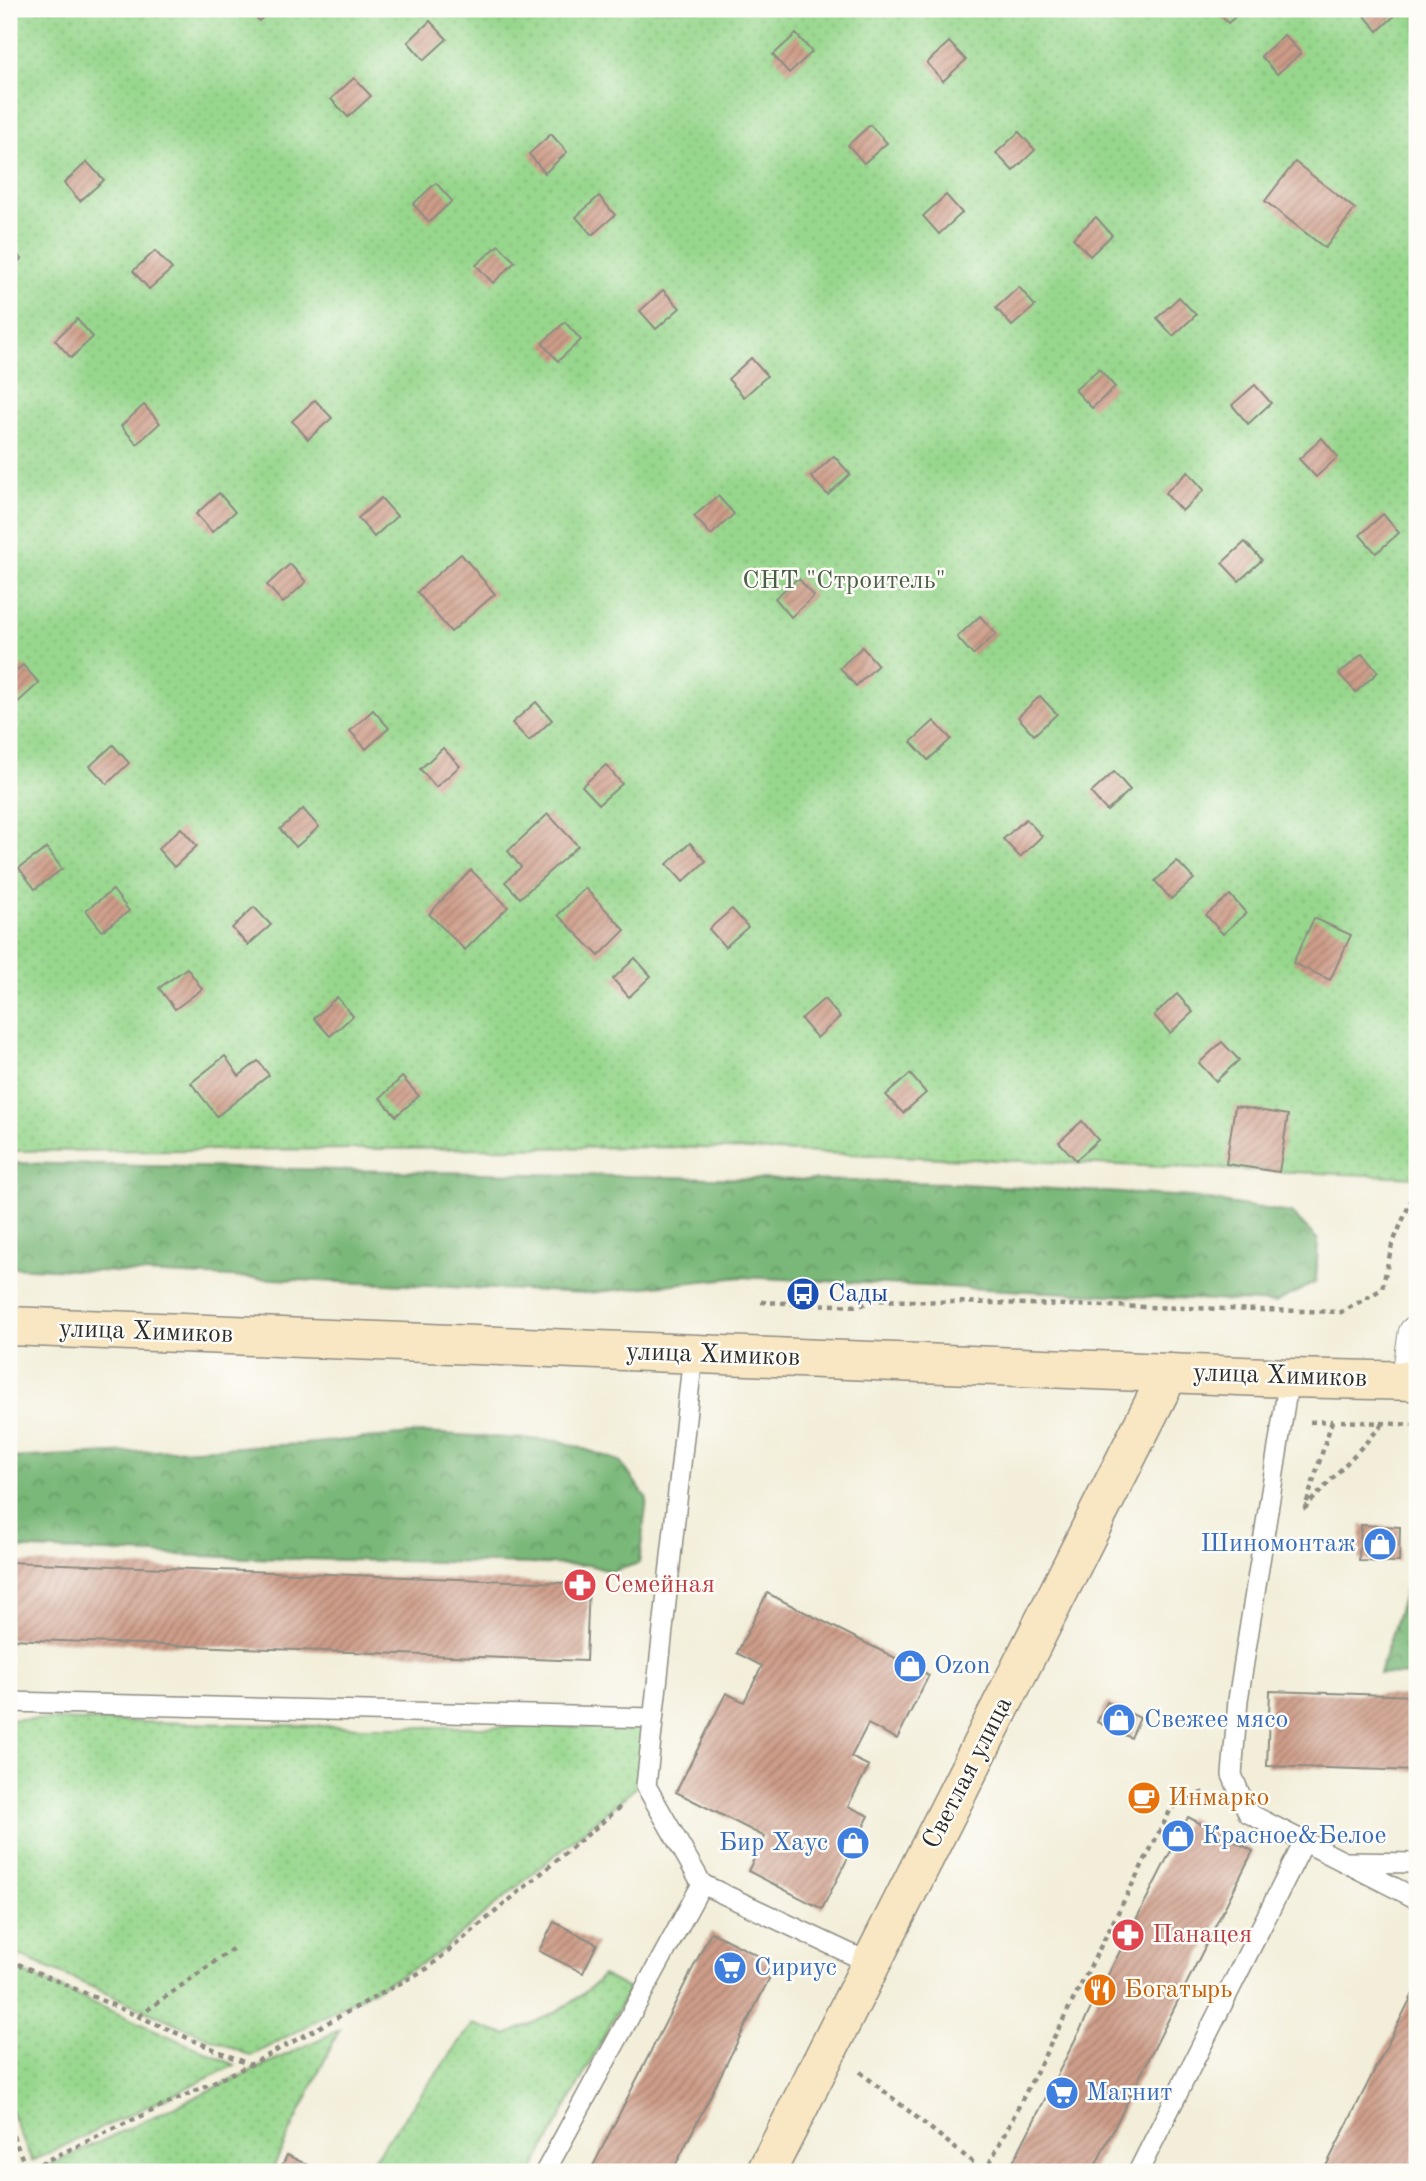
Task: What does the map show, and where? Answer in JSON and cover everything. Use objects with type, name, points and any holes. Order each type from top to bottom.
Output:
[{"type":"main road","name":"улица Химиков","points":[[9,1326],[1414,1381]]},
{"type":"main road","name":"Светлая улица","points":[[766,2172],[1169,1373]]},
{"type":"street","points":[[1414,1381],[1417,1334]]},
{"type":"lane","points":[[693,1354],[646,1786],[702,1884],[872,1964]]},
{"type":"lane","points":[[1289,1378],[1238,1700],[1233,1775],[1248,1813],[1417,1899]]},
{"type":"lane","points":[[9,1702],[653,1718]]},
{"type":"lane","points":[[1138,2172],[1304,1842]]},
{"type":"lane","points":[[1343,1862],[1417,1863]]},
{"type":"lane","points":[[545,2172],[702,1884]]},
{"type":"path","points":[[761,1302],[860,1306],[873,1300],[1342,1312],[1382,1289],[1392,1245],[1416,1189]]},
{"type":"path","points":[[1332,1421],[1305,1508],[1384,1423]]},
{"type":"path","points":[[1282,1424],[1332,1421],[1417,1425]]},
{"type":"path","points":[[829,2048],[983,2172],[1171,1810],[1189,1797],[1236,1783]]},
{"type":"path","points":[[9,2126],[25,2171],[250,2065],[428,1968],[646,1786]]},
{"type":"path","points":[[139,2016],[235,1947]]},
{"type":"path","points":[[9,1960],[250,2065]]},
{"type":"green space","name":"СНТ \"Строитель\"","points":[[9,9],[1417,9],[1417,1177],[675,1147],[9,1151]]},
{"type":"green space","points":[[9,1163],[948,1183],[1190,1197],[1291,1213],[1318,1240],[1316,1282],[1275,1303],[741,1277],[587,1293],[9,1267]]},
{"type":"green space","points":[[423,1433],[560,1441],[620,1461],[647,1499],[639,1563],[612,1572],[589,1565],[250,1558],[9,1548],[9,1458],[303,1444]]},
{"type":"green space","points":[[1417,1537],[1417,1675],[1379,1674],[1412,1569]]},
{"type":"green space","points":[[9,1719],[362,1727],[644,1727],[640,1784],[432,1958],[251,2056],[9,1951]]},
{"type":"green space","points":[[9,1966],[235,2065],[32,2161],[9,2107]]},
{"type":"green space","points":[[603,1975],[629,1989],[532,2172],[364,2172],[473,2024],[506,2035],[570,2003]]},
{"type":"green space","points":[[339,2030],[271,2172],[35,2172]]},
{"type":"building","points":[[249,9],[272,9],[259,21]]},
{"type":"building","points":[[1215,9],[1244,9],[1228,23]]},
{"type":"building","points":[[1366,9],[1402,9],[1378,31],[1362,13]]},
{"type":"building","points":[[430,21],[447,39],[424,60],[408,42]]},
{"type":"building","points":[[796,34],[812,52],[789,73],[773,55]]},
{"type":"building","points":[[1284,35],[1301,53],[1277,74],[1261,56]]},
{"type":"building","points":[[949,42],[966,60],[943,81],[927,63]]},
{"type":"building","points":[[354,78],[371,96],[348,117],[331,99]]},
{"type":"building","points":[[870,125],[887,143],[864,163],[848,145]]},
{"type":"building","points":[[1019,132],[1035,150],[1013,171],[996,153]]},
{"type":"building","points":[[551,134],[567,152],[545,173],[529,154]]},
{"type":"building","points":[[87,162],[104,180],[80,201],[64,183]]},
{"type":"building","points":[[1295,162],[1355,209],[1325,248],[1265,201]]},
{"type":"building","points":[[436,183],[452,201],[429,222],[413,204]]},
{"type":"building","points":[[946,195],[962,213],[939,234],[923,216]]},
{"type":"building","points":[[599,196],[615,215],[592,235],[576,217]]},
{"type":"building","points":[[1096,217],[1112,235],[1090,256],[1073,238]]},
{"type":"building","points":[[9,245],[21,259],[9,270]]},
{"type":"building","points":[[499,245],[515,262],[493,283],[476,265]]},
{"type":"building","points":[[155,251],[172,269],[149,289],[133,271]]},
{"type":"building","points":[[1019,287],[1035,306],[1012,326],[996,308]]},
{"type":"building","points":[[663,290],[680,308],[656,329],[640,311]]},
{"type":"building","points":[[1179,297],[1196,315],[1173,336],[1157,318]]},
{"type":"building","points":[[77,319],[93,337],[71,358],[55,340]]},
{"type":"building","points":[[565,322],[581,340],[558,361],[542,343]]},
{"type":"building","points":[[751,358],[767,376],[744,397],[728,379]]},
{"type":"building","points":[[1099,369],[1115,387],[1092,408],[1075,390]]},
{"type":"building","points":[[1255,385],[1271,403],[1248,424],[1232,405]]},
{"type":"building","points":[[315,400],[332,418],[308,439],[292,421]]},
{"type":"building","points":[[144,405],[160,423],[137,444],[121,426]]},
{"type":"building","points":[[1322,438],[1338,457],[1316,477],[1299,459]]},
{"type":"building","points":[[834,456],[850,474],[828,495],[811,477]]},
{"type":"building","points":[[1188,472],[1204,490],[1182,511],[1165,493]]},
{"type":"building","points":[[219,493],[235,512],[212,532],[196,514]]},
{"type":"building","points":[[718,496],[734,514],[711,535],[694,516]]},
{"type":"building","points":[[381,498],[397,516],[374,537],[358,518]]},
{"type":"building","points":[[1383,514],[1399,533],[1376,553],[1360,535]]},
{"type":"building","points":[[1245,542],[1262,560],[1239,581],[1222,563]]},
{"type":"building","points":[[461,554],[495,594],[451,632],[417,592]]},
{"type":"building","points":[[290,564],[306,582],[283,603],[267,585]]},
{"type":"building","points":[[798,578],[814,596],[791,617],[775,598]]},
{"type":"building","points":[[980,616],[996,634],[973,655],[957,637]]},
{"type":"building","points":[[862,647],[878,665],[856,686],[840,668]]},
{"type":"building","points":[[1362,654],[1378,672],[1356,692],[1339,674]]},
{"type":"building","points":[[23,665],[39,683],[16,704],[9,696],[9,678]]},
{"type":"building","points":[[1040,696],[1057,714],[1034,735],[1018,717]]},
{"type":"building","points":[[536,702],[552,720],[529,741],[512,723]]},
{"type":"building","points":[[373,710],[389,728],[366,749],[350,731]]},
{"type":"building","points":[[934,721],[951,739],[928,760],[911,742]]},
{"type":"building","points":[[113,745],[129,763],[107,784],[90,766]]},
{"type":"building","points":[[443,748],[460,766],[436,787],[420,769]]},
{"type":"building","points":[[606,765],[622,784],[599,804],[582,786]]},
{"type":"building","points":[[1114,772],[1130,790],[1107,811],[1091,793]]},
{"type":"building","points":[[303,809],[319,827],[296,847],[280,829]]},
{"type":"building","points":[[548,814],[578,846],[520,898],[505,882],[521,867],[508,851]]},
{"type":"building","points":[[1026,819],[1042,836],[1020,857],[1003,839]]},
{"type":"building","points":[[181,828],[197,846],[174,867],[158,849]]},
{"type":"building","points":[[690,843],[706,861],[683,882],[667,864]]},
{"type":"building","points":[[47,848],[62,869],[35,889],[19,868]]},
{"type":"building","points":[[1177,861],[1194,879],[1171,899],[1155,881]]},
{"type":"building","points":[[471,870],[508,907],[465,950],[429,914]]},
{"type":"building","points":[[585,888],[625,930],[599,956],[558,915]]},
{"type":"building","points":[[113,890],[129,911],[102,931],[86,910]]},
{"type":"building","points":[[1230,895],[1246,913],[1223,934],[1206,915]]},
{"type":"building","points":[[254,907],[271,925],[248,945],[232,928]]},
{"type":"building","points":[[732,909],[748,927],[725,947],[709,929]]},
{"type":"building","points":[[1314,918],[1351,935],[1330,980],[1293,963]]},
{"type":"building","points":[[635,958],[651,976],[629,997],[613,979]]},
{"type":"building","points":[[187,968],[202,989],[175,1009],[159,988]]},
{"type":"building","points":[[1177,994],[1193,1012],[1170,1033],[1154,1015]]},
{"type":"building","points":[[337,997],[353,1016],[330,1036],[314,1018]]},
{"type":"building","points":[[824,999],[840,1017],[817,1038],[801,1019]]},
{"type":"building","points":[[1222,1042],[1239,1060],[1216,1081],[1199,1063]]},
{"type":"building","points":[[225,1056],[239,1076],[258,1061],[269,1075],[217,1116],[191,1083]]},
{"type":"building","points":[[910,1074],[926,1093],[903,1113],[886,1095]]},
{"type":"building","points":[[402,1077],[419,1096],[396,1116],[380,1098]]},
{"type":"building","points":[[1235,1106],[1288,1115],[1279,1172],[1226,1164]]},
{"type":"building","points":[[1082,1121],[1098,1140],[1076,1160],[1059,1142]]},
{"type":"building","name":"Шиномонтаж","points":[[1361,1525],[1400,1527],[1399,1562],[1359,1561]]},
{"type":"building","points":[[9,1562],[589,1584],[586,1661],[9,1639]]},
{"type":"building","points":[[767,1593],[929,1675],[897,1739],[868,1724],[851,1757],[869,1766],[848,1806],[869,1816],[822,1909],[748,1871],[765,1837],[676,1792],[726,1693],[744,1702],[762,1666],[737,1653]]},
{"type":"building","points":[[1270,1691],[1417,1696],[1417,1771],[1267,1766]]},
{"type":"building","name":"Свежее мясо","points":[[1107,1702],[1140,1718],[1131,1738],[1097,1722]]},
{"type":"building","name":"Инмарко","points":[[1141,1789],[1154,1796],[1147,1808],[1134,1801]]},
{"type":"building","points":[[1188,1817],[1253,1851],[1092,2172],[1008,2172]]},
{"type":"building","points":[[554,1922],[597,1944],[583,1973],[539,1951]]},
{"type":"building","points":[[711,1932],[776,1965],[672,2172],[590,2172]]},
{"type":"building","points":[[1417,1986],[1417,2150],[1406,2172],[1323,2172]]},
{"type":"building","points":[[287,2155],[322,2172],[279,2172]]},
{"type":"place","name":"Сады","points":[[803,1294]]},
{"type":"place","name":"Шиномонтаж","points":[[1380,1544]]},
{"type":"place","name":"Семейная","points":[[580,1585]]},
{"type":"place","name":"Ozon","points":[[910,1666]]},
{"type":"place","name":"Свежее мясо","points":[[1119,1720]]},
{"type":"place","name":"Инмарко","points":[[1144,1798]]},
{"type":"place","name":"Красное&Белое","points":[[1178,1836]]},
{"type":"place","name":"Бир Хаус","points":[[853,1843]]},
{"type":"place","name":"Панацея","points":[[1128,1935]]},
{"type":"place","name":"Сириус","points":[[730,1968]]},
{"type":"place","name":"Богатырь","points":[[1100,1990]]},
{"type":"place","name":"Магнит","points":[[1062,2093]]}]
